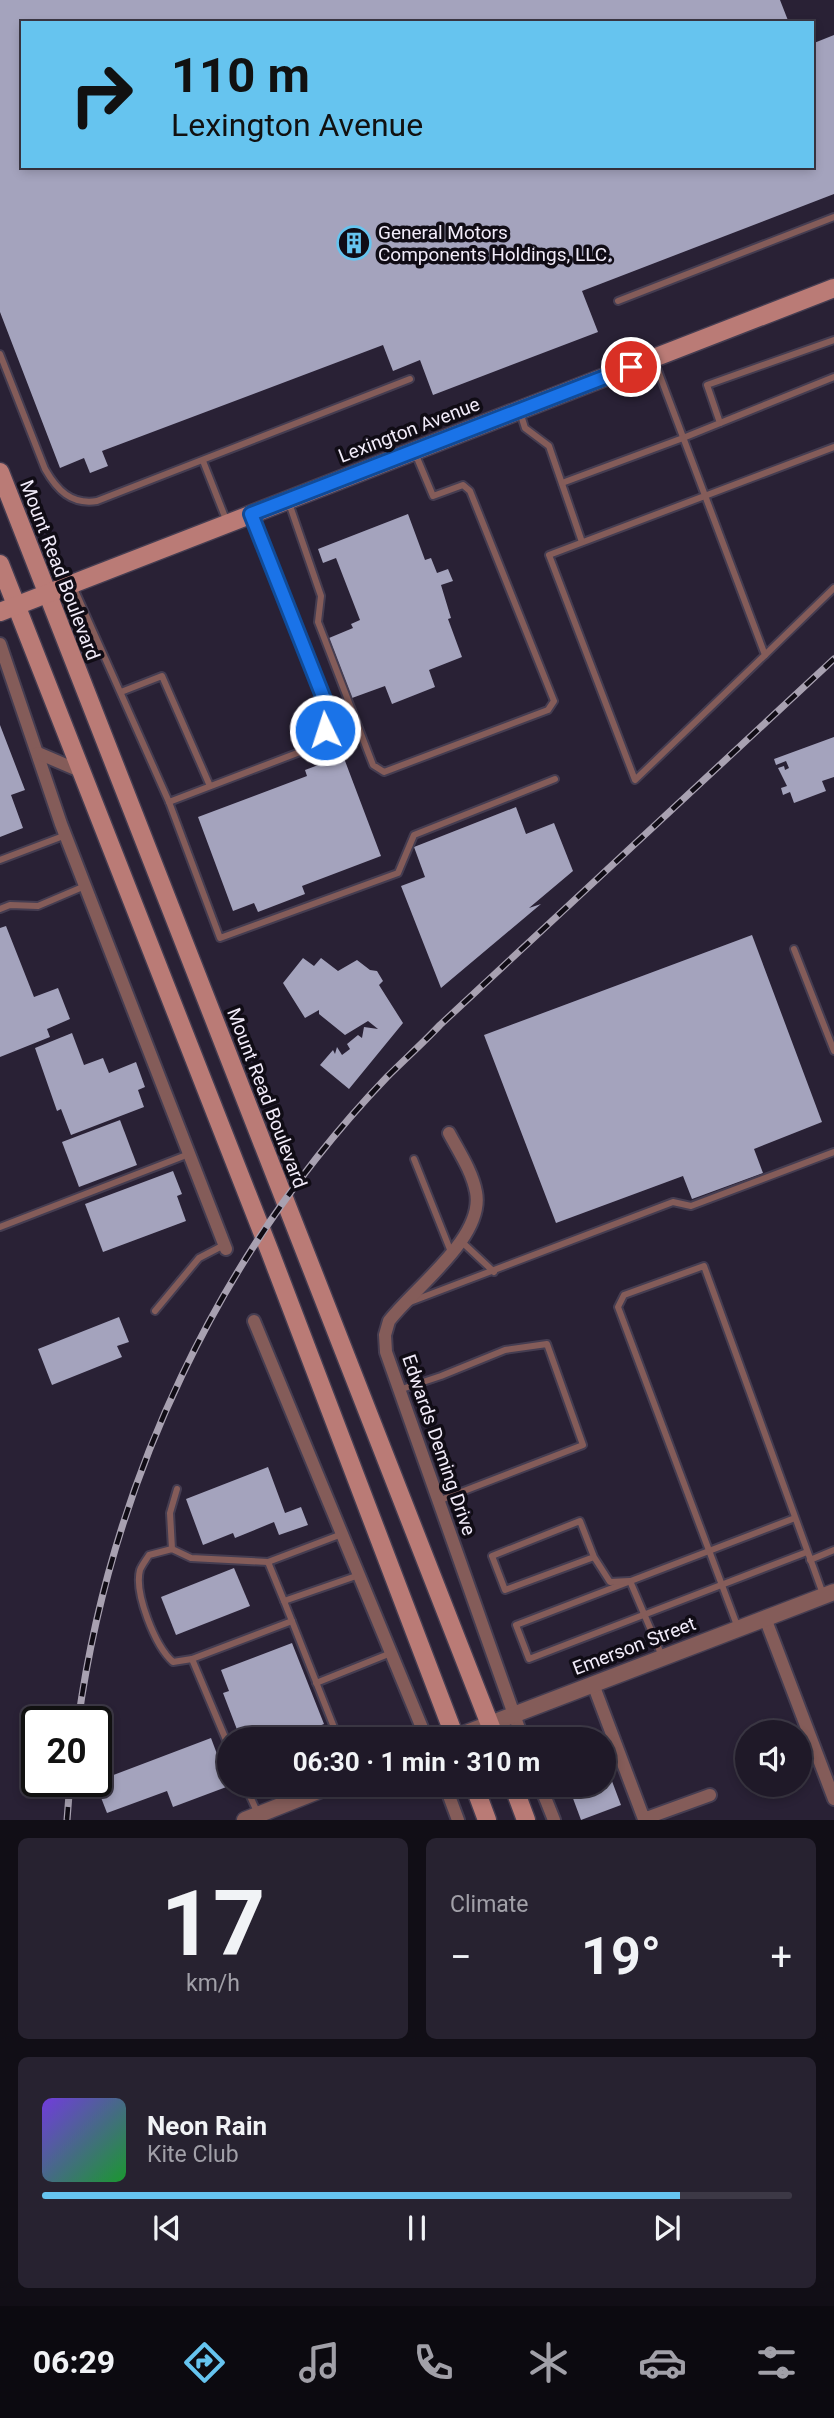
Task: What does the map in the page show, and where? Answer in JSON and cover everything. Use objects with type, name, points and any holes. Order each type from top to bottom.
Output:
[{"type":"main road","name":"Lexington Avenue","points":[[8,609],[834,288]]},
{"type":"main road","name":"Mount Read Boulevard","points":[[0,472],[491,1727]]},
{"type":"main road","points":[[0,564],[8,609],[79,771],[270,1252],[448,1727]]},
{"type":"main road","points":[[479,1797],[487,1819]]},
{"type":"main road","points":[[518,1797],[526,1819]]},
{"type":"street","points":[[0,644],[85,886],[225,1247]]},
{"type":"street","points":[[37,753],[79,771]]},
{"type":"street","name":"Edwards Deming Drive","points":[[449,1133],[465,1163],[476,1193],[477,1209],[473,1225],[462,1242],[389,1321],[385,1335],[386,1352],[513,1714]]},
{"type":"street","points":[[254,1321],[422,1727]]},
{"type":"street","name":"Emerson Street","points":[[499,1727],[513,1714],[829,1594]]},
{"type":"street","points":[[765,1618],[834,1799]]},
{"type":"street","points":[[593,1684],[643,1819],[710,1795]]},
{"type":"street","points":[[513,1714],[518,1727]]},
{"type":"street","points":[[251,1817],[302,1797]]},
{"type":"street","points":[[450,1797],[458,1819]]},
{"type":"street","points":[[545,1797],[554,1819]]},
{"type":"lane","points":[[618,301],[834,217]]},
{"type":"lane","points":[[720,424],[707,384],[834,340]]},
{"type":"lane","points":[[0,354],[44,469],[54,485],[66,496],[82,504],[97,501],[203,461],[410,379]]},
{"type":"lane","points":[[653,359],[765,655]]},
{"type":"lane","points":[[562,483],[720,424],[834,377]]},
{"type":"lane","points":[[519,410],[525,428],[549,446],[582,542]]},
{"type":"lane","points":[[834,447],[549,555],[635,780],[834,589]]},
{"type":"lane","points":[[288,500],[321,596],[317,622],[373,765],[384,772],[548,710],[554,701],[470,491],[463,485],[433,496],[414,451]]},
{"type":"lane","points":[[203,461],[228,523]]},
{"type":"lane","points":[[169,802],[313,747],[325,730],[328,709],[251,514]]},
{"type":"lane","points":[[72,584],[169,802],[220,938],[398,873],[414,835],[555,779]]},
{"type":"lane","points":[[121,692],[162,676],[210,786]]},
{"type":"lane","points":[[0,860],[66,835]]},
{"type":"lane","points":[[0,909],[10,905],[38,906],[85,886]]},
{"type":"lane","points":[[794,949],[834,1051]]},
{"type":"lane","points":[[402,1305],[673,1202],[691,1206],[834,1152]]},
{"type":"lane","points":[[0,1227],[189,1154]]},
{"type":"lane","points":[[414,1159],[452,1253]]},
{"type":"lane","points":[[462,1242],[494,1272]]},
{"type":"lane","points":[[155,1311],[199,1258],[225,1247]]},
{"type":"lane","points":[[738,1629],[618,1307],[624,1296],[636,1291],[704,1266],[810,1560],[829,1594]]},
{"type":"lane","points":[[399,1390],[505,1350],[547,1344],[583,1445],[438,1501]]},
{"type":"lane","points":[[172,1549],[170,1513],[177,1489]]},
{"type":"lane","points":[[795,1518],[516,1625],[529,1659],[807,1552]]},
{"type":"lane","points":[[594,1557],[505,1590],[492,1556],[580,1521],[594,1557],[610,1582],[630,1581]]},
{"type":"lane","points":[[292,1621],[192,1659],[173,1662],[163,1653],[140,1596],[140,1569],[149,1555],[172,1549],[191,1558],[268,1562],[342,1534]]},
{"type":"lane","points":[[810,1560],[834,1550]]},
{"type":"lane","points":[[268,1562],[334,1727]]},
{"type":"lane","points":[[284,1601],[359,1575]]},
{"type":"lane","points":[[630,1581],[663,1658]]},
{"type":"lane","points":[[317,1683],[391,1653]]},
{"type":"lane","points":[[192,1659],[221,1727]]},
{"type":"lane","points":[[247,1797],[251,1817]]},
{"type":"building","name":"General Motors Components Holdings, LLC.","points":[[0,0],[780,0],[788,21],[21,21],[21,168],[814,168],[814,43],[834,35],[834,194],[582,291],[598,332],[433,395],[420,360],[393,371],[383,345],[102,451],[108,466],[90,473],[84,458],[60,468],[0,312]]},
{"type":"building","points":[[408,514],[425,560],[431,558],[437,573],[448,569],[453,581],[441,585],[451,618],[448,619],[462,657],[429,670],[435,687],[392,704],[385,686],[352,698],[329,638],[353,628],[351,624],[360,620],[336,558],[323,563],[318,549]]},
{"type":"building","points":[[0,725],[25,790],[11,795],[23,828],[0,837]]},
{"type":"building","points":[[834,737],[834,777],[822,781],[826,791],[794,803],[790,792],[783,795],[781,788],[787,786],[778,768],[789,768],[786,761],[776,765],[774,759]]},
{"type":"building","points":[[339,745],[381,856],[302,886],[305,894],[258,912],[254,903],[233,911],[198,817],[307,776],[305,770],[321,764],[317,753]]},
{"type":"building","points":[[516,807],[526,834],[554,823],[573,871],[529,908],[541,904],[441,988],[401,886],[425,877],[414,847]]},
{"type":"building","points":[[6,926],[34,997],[58,988],[70,1019],[47,1029],[50,1037],[0,1057],[0,928]]},
{"type":"building","points":[[752,935],[822,1122],[754,1149],[763,1173],[692,1199],[683,1176],[556,1223],[484,1035]]},
{"type":"building","points":[[303,958],[314,966],[321,958],[338,971],[357,960],[370,970],[377,971],[383,981],[379,985],[403,1023],[349,1089],[320,1065],[333,1050],[335,1054],[337,1047],[342,1055],[350,1049],[347,1044],[358,1035],[362,1038],[364,1027],[378,1029],[368,1021],[345,1035],[319,1014],[319,1010],[305,1018],[283,983]]},
{"type":"building","points":[[72,1033],[84,1065],[103,1058],[109,1073],[136,1062],[145,1087],[138,1090],[144,1107],[71,1135],[61,1109],[57,1111],[35,1048]]},
{"type":"building","points":[[120,1120],[137,1165],[79,1187],[62,1142]]},
{"type":"building","points":[[173,1171],[182,1194],[177,1196],[186,1221],[103,1252],[85,1204]]},
{"type":"building","points":[[119,1317],[129,1342],[117,1346],[122,1357],[52,1385],[38,1349]]},
{"type":"building","points":[[268,1467],[285,1513],[301,1507],[308,1525],[279,1535],[274,1522],[235,1538],[233,1533],[203,1545],[186,1499]]},
{"type":"building","points":[[234,1568],[250,1606],[176,1635],[161,1597]]},
{"type":"building","points":[[292,1643],[324,1724],[316,1727],[236,1727],[223,1693],[229,1691],[221,1670]]},
{"type":"building","points":[[211,1738],[217,1754],[217,1790],[173,1807],[167,1791],[107,1813],[101,1797],[112,1797],[112,1776]]},
{"type":"building","points":[[616,1792],[621,1805],[581,1820],[572,1797],[616,1797]]},
{"type":"railway","points":[[81,1706],[94,1633],[117,1545],[146,1459],[182,1376],[224,1295],[272,1218],[327,1145],[387,1077],[834,659]]},
{"type":"railway","points":[[67,1820],[69,1797]]},
{"type":"place","name":"General Motors Components Holdings, LLC.","points":[[354,243]]},
{"type":"route","points":[[325,730],[328,709],[251,514],[631,367]]}]
